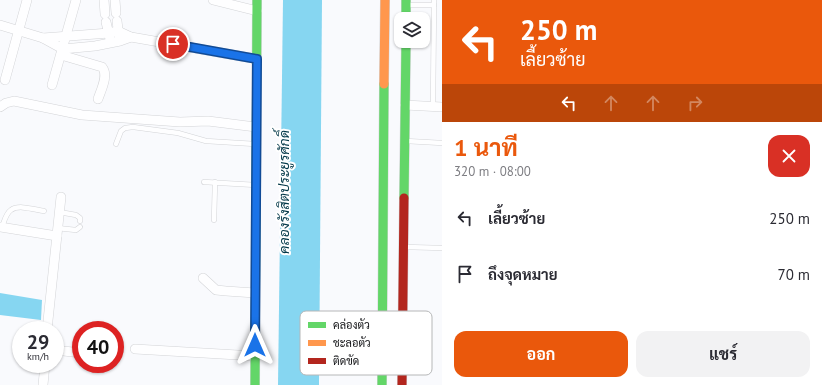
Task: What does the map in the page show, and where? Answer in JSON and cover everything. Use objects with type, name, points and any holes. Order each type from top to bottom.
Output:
[{"type":"main road","points":[[255,385],[257,0]]},
{"type":"main road","points":[[385,0],[395,87],[385,311]]},
{"type":"main road","points":[[403,311],[405,105],[395,87],[404,48]]},
{"type":"main road","points":[[382,375],[382,385]]},
{"type":"main road","points":[[402,375],[402,385]]},
{"type":"street","points":[[5,80],[27,0]]},
{"type":"street","points":[[52,85],[76,0]]},
{"type":"street","points":[[104,0],[106,18],[113,35],[120,41],[131,37]]},
{"type":"street","points":[[62,52],[95,46],[113,35],[117,17],[116,0]]},
{"type":"street","points":[[213,0],[257,11]]},
{"type":"street","points":[[0,25],[43,38],[113,35],[257,59]]},
{"type":"street","points":[[43,38],[62,52],[102,67],[105,70],[98,99]]},
{"type":"street","points":[[0,107],[6,103],[14,101],[82,115],[180,122],[222,122],[256,127]]},
{"type":"street","points":[[405,105],[438,107]]},
{"type":"street","points":[[48,321],[61,197]]},
{"type":"street","points":[[1,227],[57,232]]},
{"type":"street","points":[[203,278],[216,290],[226,292],[255,293]]},
{"type":"street","points":[[135,349],[255,356]]},
{"type":"street","points":[[43,385],[44,373]]},
{"type":"lane","points":[[406,2],[434,2],[438,107]]},
{"type":"lane","points":[[116,144],[121,131],[125,128],[133,127],[178,133],[206,141],[256,144]]},
{"type":"lane","points":[[405,141],[442,143]]},
{"type":"lane","points":[[204,182],[256,185]]},
{"type":"lane","points":[[214,220],[215,182]]},
{"type":"lane","points":[[1,227],[10,210],[14,208],[44,211]]},
{"type":"lane","points":[[59,212],[76,215],[80,218],[80,221]]},
{"type":"lane","points":[[57,232],[76,230],[80,227]]},
{"type":"lane","points":[[403,247],[442,248]]},
{"type":"water","name":"คลองรังสิตประยูรศักดิ์","points":[[283,0],[322,0],[320,311],[300,311],[300,375],[319,375],[319,385],[278,385]]},
{"type":"water","points":[[0,293],[42,300],[41,320],[0,315]]},
{"type":"traffic: fast","points":[[255,385],[257,0]]},
{"type":"traffic: fast","points":[[406,0],[406,12]]},
{"type":"traffic: fast","points":[[404,198],[406,48]]},
{"type":"traffic: fast","points":[[382,311],[384,84]]},
{"type":"traffic: fast","points":[[382,375],[382,385]]},
{"type":"traffic: slow","points":[[384,84],[385,0]]},
{"type":"traffic: jam","points":[[403,311],[404,198]]},
{"type":"traffic: jam","points":[[402,375],[402,385]]},
{"type":"route","points":[[173,44],[257,59],[255,345]]}]
